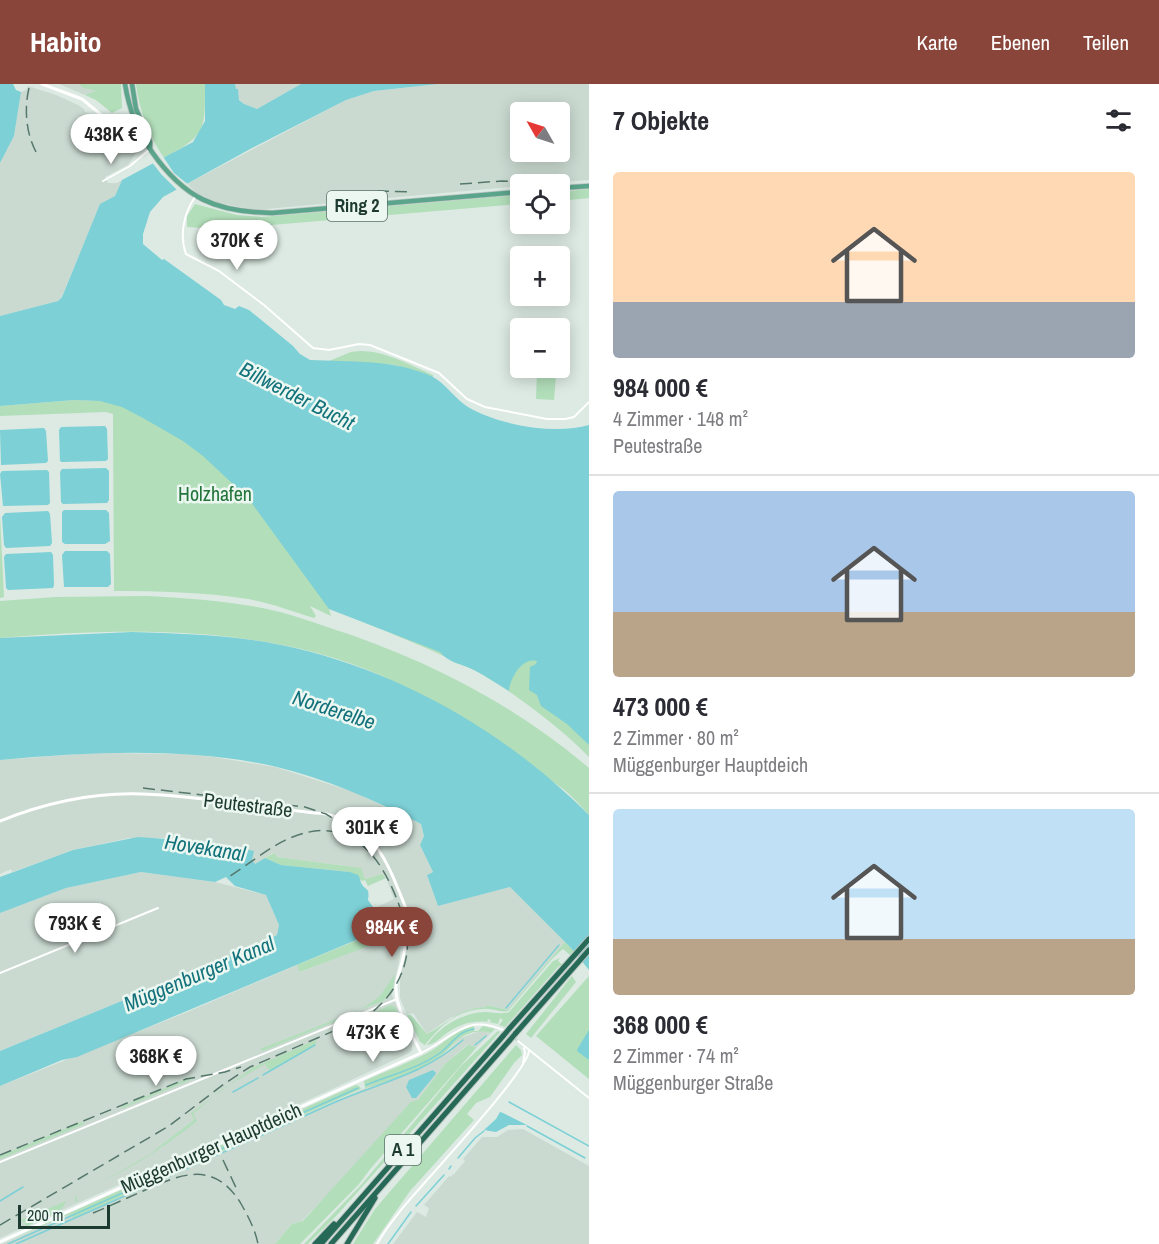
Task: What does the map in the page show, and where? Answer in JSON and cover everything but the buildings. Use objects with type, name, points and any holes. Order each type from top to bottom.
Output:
[{"type":"highway","name":"A 1","points":[[321,1244],[589,939]]},
{"type":"highway","name":"A 1","points":[[347,1244],[385,1184],[589,950]]},
{"type":"highway","points":[[331,1244],[385,1184]]},
{"type":"highway","points":[[315,1244],[363,1196]]},
{"type":"main road","name":"Ring 2","points":[[125,84],[135,123],[146,146],[169,175],[195,197],[231,210],[272,213],[510,193]]},
{"type":"main road","name":"Ring 2","points":[[132,84],[139,117],[152,152]]},
{"type":"main road","points":[[570,187],[589,186]]},
{"type":"street","points":[[42,84],[80,98],[119,129],[140,132]]},
{"type":"street","points":[[103,115],[117,120],[133,115],[139,117],[135,123],[126,125],[111,123]]},
{"type":"street","points":[[103,182],[152,152]]},
{"type":"street","points":[[195,197],[184,220],[186,254],[219,271],[264,305],[313,348],[329,350],[355,345],[370,345],[439,373],[476,404],[525,415],[548,419],[569,419],[589,402]]},
{"type":"street","name":"Peutestraße","points":[[0,821],[28,810],[66,800],[142,794],[326,814],[348,822],[367,835],[378,848],[386,861],[406,911],[408,921],[403,957],[396,981],[397,999],[421,1053]]},
{"type":"street","points":[[0,974],[158,908]]},
{"type":"street","points":[[0,1162],[397,999]]},
{"type":"street","points":[[421,1053],[466,1026],[485,1024],[505,1032]]},
{"type":"street","points":[[518,1041],[589,1098]]},
{"type":"street","points":[[521,1068],[525,1053],[523,1045]]},
{"type":"street","points":[[377,1244],[401,1209],[505,1090],[528,1058],[529,1050]]},
{"type":"street","name":"Müggenburger Hauptdeich","points":[[0,1242],[421,1053]]},
{"type":"shaded area","points":[[59,84],[79,84],[97,91],[85,95]]},
{"type":"shaded area","points":[[235,84],[301,84],[257,109],[244,104],[239,99]]},
{"type":"shaded area","points":[[438,84],[589,84],[589,180],[570,181],[570,174],[510,174],[510,187],[255,210],[215,202],[198,194],[187,184],[346,100],[374,91]]},
{"type":"shaded area","points":[[28,86],[78,105],[106,128],[125,136],[133,135],[140,147],[128,165],[105,177],[108,183],[117,183],[122,180],[115,196],[100,205],[58,301],[0,316],[0,163],[14,136],[21,92]]},
{"type":"shaded area","points":[[94,753],[184,754],[214,757],[275,767],[354,792],[421,824],[424,836],[420,845],[433,872],[427,875],[438,906],[510,887],[565,942],[508,1010],[488,1005],[471,1009],[450,1018],[427,1034],[413,1013],[407,1015],[400,998],[400,976],[405,958],[408,929],[400,925],[400,957],[392,995],[412,1041],[412,1050],[409,1053],[0,1238],[0,1086],[185,1013],[297,965],[301,972],[387,938],[385,931],[382,931],[379,926],[377,917],[374,917],[378,916],[375,908],[394,899],[386,878],[382,874],[365,879],[360,868],[277,857],[273,853],[228,880],[228,845],[210,842],[170,838],[129,838],[73,850],[12,872],[11,869],[0,874],[0,760]]},
{"type":"shaded area","points":[[141,872],[215,882],[266,895],[279,925],[279,932],[275,938],[0,1051],[0,913],[66,888]]},
{"type":"shaded area","points":[[480,1031],[491,1033],[477,1047],[467,1045],[445,1064],[418,1100],[302,1221],[292,1224],[275,1244],[2,1244],[68,1215],[73,1217],[363,1089],[424,1065],[447,1052],[460,1038]]},
{"type":"shaded area","points":[[523,1129],[589,1166],[589,1244],[393,1244],[417,1212],[426,1217],[429,1208],[424,1205],[449,1176],[455,1173],[465,1161],[463,1159],[482,1137],[497,1137],[508,1130]]},
{"type":"green space","points":[[79,84],[121,84],[122,108],[112,113],[96,100],[85,95],[96,91],[83,88]]},
{"type":"green space","points":[[136,84],[205,84],[203,122],[195,137],[164,158],[145,122]]},
{"type":"green space","points":[[589,189],[589,198],[570,200],[570,191]]},
{"type":"green space","points":[[510,196],[510,205],[235,228],[234,235],[220,239],[221,229],[187,227],[187,216],[195,204],[237,215],[262,217]]},
{"type":"green space","points":[[351,352],[379,353],[398,359],[433,375],[433,378],[395,365],[329,361]]},
{"type":"green space","points":[[537,378],[556,378],[554,400],[536,399]]},
{"type":"green space","name":"Holzhafen","points":[[74,400],[100,401],[589,475],[589,757],[535,710],[476,671],[332,609],[329,609],[331,616],[310,606],[316,616],[314,618],[248,599],[181,592],[114,591],[113,414],[106,412],[0,416],[0,406]]},
{"type":"green space","points":[[0,515],[4,597],[0,598]]},
{"type":"green space","points":[[147,596],[225,602],[281,612],[365,640],[467,685],[530,723],[589,768],[589,815],[554,782],[436,706],[382,676],[337,659],[243,638],[194,634],[95,632],[0,638],[0,601],[56,597]]},
{"type":"green space","points":[[274,853],[277,857],[361,868],[365,879],[382,874],[386,878],[368,886],[365,880],[362,881],[350,872],[281,865],[265,858]]},
{"type":"green space","points":[[379,926],[382,931],[384,930],[387,939],[300,972],[297,965],[379,931]]},
{"type":"green space","points":[[565,942],[574,951],[570,955],[563,949],[553,958],[508,1011],[487,1009],[466,1012],[450,1020],[425,1045],[420,1042],[407,1015],[411,1015],[427,1034],[455,1016],[469,1010],[487,1007],[487,1005],[508,1010]]},
{"type":"green space","points":[[560,958],[558,961],[563,965],[559,966],[505,1027],[499,1025],[503,1020],[500,1018],[498,1024],[489,1022],[491,1021],[489,1019],[488,1022],[464,1024],[436,1042],[427,1045],[445,1026],[460,1018],[476,1013],[509,1012],[553,961]]},
{"type":"green space","points":[[395,974],[393,989],[383,1001],[362,1009],[380,996]]},
{"type":"green space","points":[[572,976],[576,982],[531,1038],[526,1034]]},
{"type":"green space","points":[[589,976],[589,1079],[536,1036]]},
{"type":"green space","points":[[390,1005],[395,1007],[399,1015],[386,1013],[351,1028],[350,1025]]},
{"type":"green space","points":[[357,1011],[263,1051],[260,1049]]},
{"type":"green space","points":[[474,1026],[474,1031],[478,1031],[483,1026],[495,1029],[491,1033],[477,1032],[464,1036],[431,1062],[393,1079],[365,1088],[364,1081],[421,1056],[456,1034]]},
{"type":"green space","points":[[498,1031],[500,1032],[337,1215],[308,1244],[304,1244],[362,1184],[461,1066]]},
{"type":"green space","points":[[316,1040],[316,1044],[270,1071],[265,1064],[229,1085],[252,1068]]},
{"type":"green space","points":[[468,1045],[477,1047],[359,1184],[300,1244],[275,1244],[292,1224],[303,1221],[411,1102],[418,1100],[445,1064]]},
{"type":"green space","points":[[516,1045],[522,1055],[490,1097],[476,1103],[467,1114],[474,1120],[410,1191],[373,1244],[353,1244],[375,1209]]},
{"type":"green space","points":[[197,1077],[123,1108],[121,1107],[187,1079]]},
{"type":"green space","points":[[356,1085],[361,1089],[73,1218],[68,1215],[0,1244]]},
{"type":"green space","points":[[213,1097],[193,1114],[197,1121],[153,1153],[108,1178],[150,1154],[194,1120],[191,1113]]},
{"type":"green space","points":[[82,1122],[84,1124],[0,1159],[0,1156]]},
{"type":"green space","points":[[66,1201],[60,1210],[44,1219],[27,1226],[21,1220]]},
{"type":"water","points":[[0,84],[13,84],[16,90],[21,92],[14,136],[0,163]]},
{"type":"water","name":"Billwerder Bucht","points":[[205,84],[235,84],[239,100],[257,109],[301,84],[438,84],[374,91],[346,100],[252,148],[163,197],[150,212],[143,234],[143,244],[162,260],[164,259],[221,300],[224,305],[235,309],[239,306],[249,310],[310,360],[372,362],[419,371],[438,380],[468,407],[495,419],[511,423],[560,429],[589,425],[589,745],[567,724],[541,706],[537,695],[529,690],[530,667],[537,661],[526,662],[522,665],[512,680],[509,691],[474,670],[447,659],[440,652],[329,609],[248,498],[203,456],[183,441],[122,407],[100,401],[74,400],[0,406],[0,316],[58,301],[62,297],[100,204],[115,196],[122,180],[193,142],[205,121]]},
{"type":"water","points":[[105,426],[108,459],[106,461],[60,461],[59,430],[61,427]]},
{"type":"water","points":[[44,428],[48,461],[46,463],[1,465],[0,430]]},
{"type":"water","points":[[106,468],[109,471],[109,500],[107,503],[63,504],[61,502],[60,472],[62,469]]},
{"type":"water","points":[[47,470],[49,472],[50,503],[48,505],[3,506],[0,474],[2,471]]},
{"type":"water","points":[[64,510],[106,510],[109,513],[110,541],[105,544],[65,544],[62,542],[62,512]]},
{"type":"water","points":[[48,511],[52,543],[50,546],[6,548],[2,517],[5,513]]},
{"type":"water","points":[[65,551],[107,551],[110,554],[111,584],[108,587],[64,587],[62,555]]},
{"type":"water","points":[[51,552],[53,555],[53,588],[8,590],[6,588],[4,557],[6,554]]},
{"type":"water","name":"Norderelbe","points":[[132,632],[255,640],[336,659],[416,691],[454,711],[525,759],[589,815],[589,970],[571,948],[510,887],[438,906],[427,875],[433,872],[420,845],[424,836],[421,824],[386,806],[330,783],[273,766],[205,756],[103,753],[0,760],[0,638]]},
{"type":"water","points":[[138,837],[210,842],[254,851],[252,860],[255,864],[265,858],[281,865],[350,872],[358,875],[368,891],[368,900],[378,914],[374,918],[378,917],[380,930],[77,1057],[62,1060],[0,1086],[0,1051],[258,945],[277,935],[279,925],[266,895],[235,886],[226,877],[215,882],[141,872],[66,888],[0,913],[0,877],[73,850]]},
{"type":"water","points":[[589,1030],[589,1060],[577,1051]]},
{"type":"water","points":[[433,1070],[435,1075],[416,1098],[412,1098],[406,1087],[409,1080]]},
{"type":"water","points":[[500,1112],[527,1125],[509,1125],[496,1132],[484,1130]]},
{"type":"pier","points":[[162,155],[174,173],[190,186],[179,192],[161,174],[151,161]]},
{"type":"waterway","points":[[506,1008],[559,945]]},
{"type":"waterway","points":[[366,1085],[423,1063],[440,1053],[459,1035],[474,1029]]},
{"type":"waterway","points":[[475,1045],[486,1036]]},
{"type":"waterway","points":[[16,1244],[333,1103],[417,1070],[433,1062],[463,1040]]},
{"type":"waterway","points":[[263,1075],[315,1045]]},
{"type":"waterway","points":[[233,1092],[258,1078]]},
{"type":"waterway","points":[[8,1244],[358,1088]]},
{"type":"waterway","points":[[509,1102],[589,1146]]},
{"type":"waterway","points":[[527,1126],[585,1158]]},
{"type":"waterway","points":[[458,1158],[484,1131]]},
{"type":"waterway","points":[[416,1206],[444,1175]]},
{"type":"waterway","points":[[0,1201],[23,1187]]},
{"type":"waterway","points":[[388,1244],[411,1212]]},
{"type":"tunnel","points":[[507,1033],[518,1041]]},
{"type":"railway","points":[[29,88],[27,121],[36,152]]},
{"type":"railway","points":[[460,184],[510,181]]},
{"type":"railway","points":[[359,193],[411,192]]},
{"type":"railway","points":[[143,788],[305,807],[326,814],[364,838]]},
{"type":"railway","points":[[0,1225],[169,1126],[250,1067],[366,1017],[385,999],[400,978],[407,954],[406,927],[383,870],[357,841],[340,833],[321,831],[298,835],[271,848],[227,878]]},
{"type":"railway","points":[[0,1155],[186,1079],[241,1067]]},
{"type":"railway","points":[[223,1160],[238,1192]]},
{"type":"railway","points":[[93,1213],[170,1180],[196,1174],[207,1176],[219,1180],[240,1202],[251,1223],[258,1244]]},
{"type":"water label","name":"Hovekanal","points":[[205,848]]},
{"type":"water label","name":"Müggenburger Kanal","points":[[199,974]]}]
